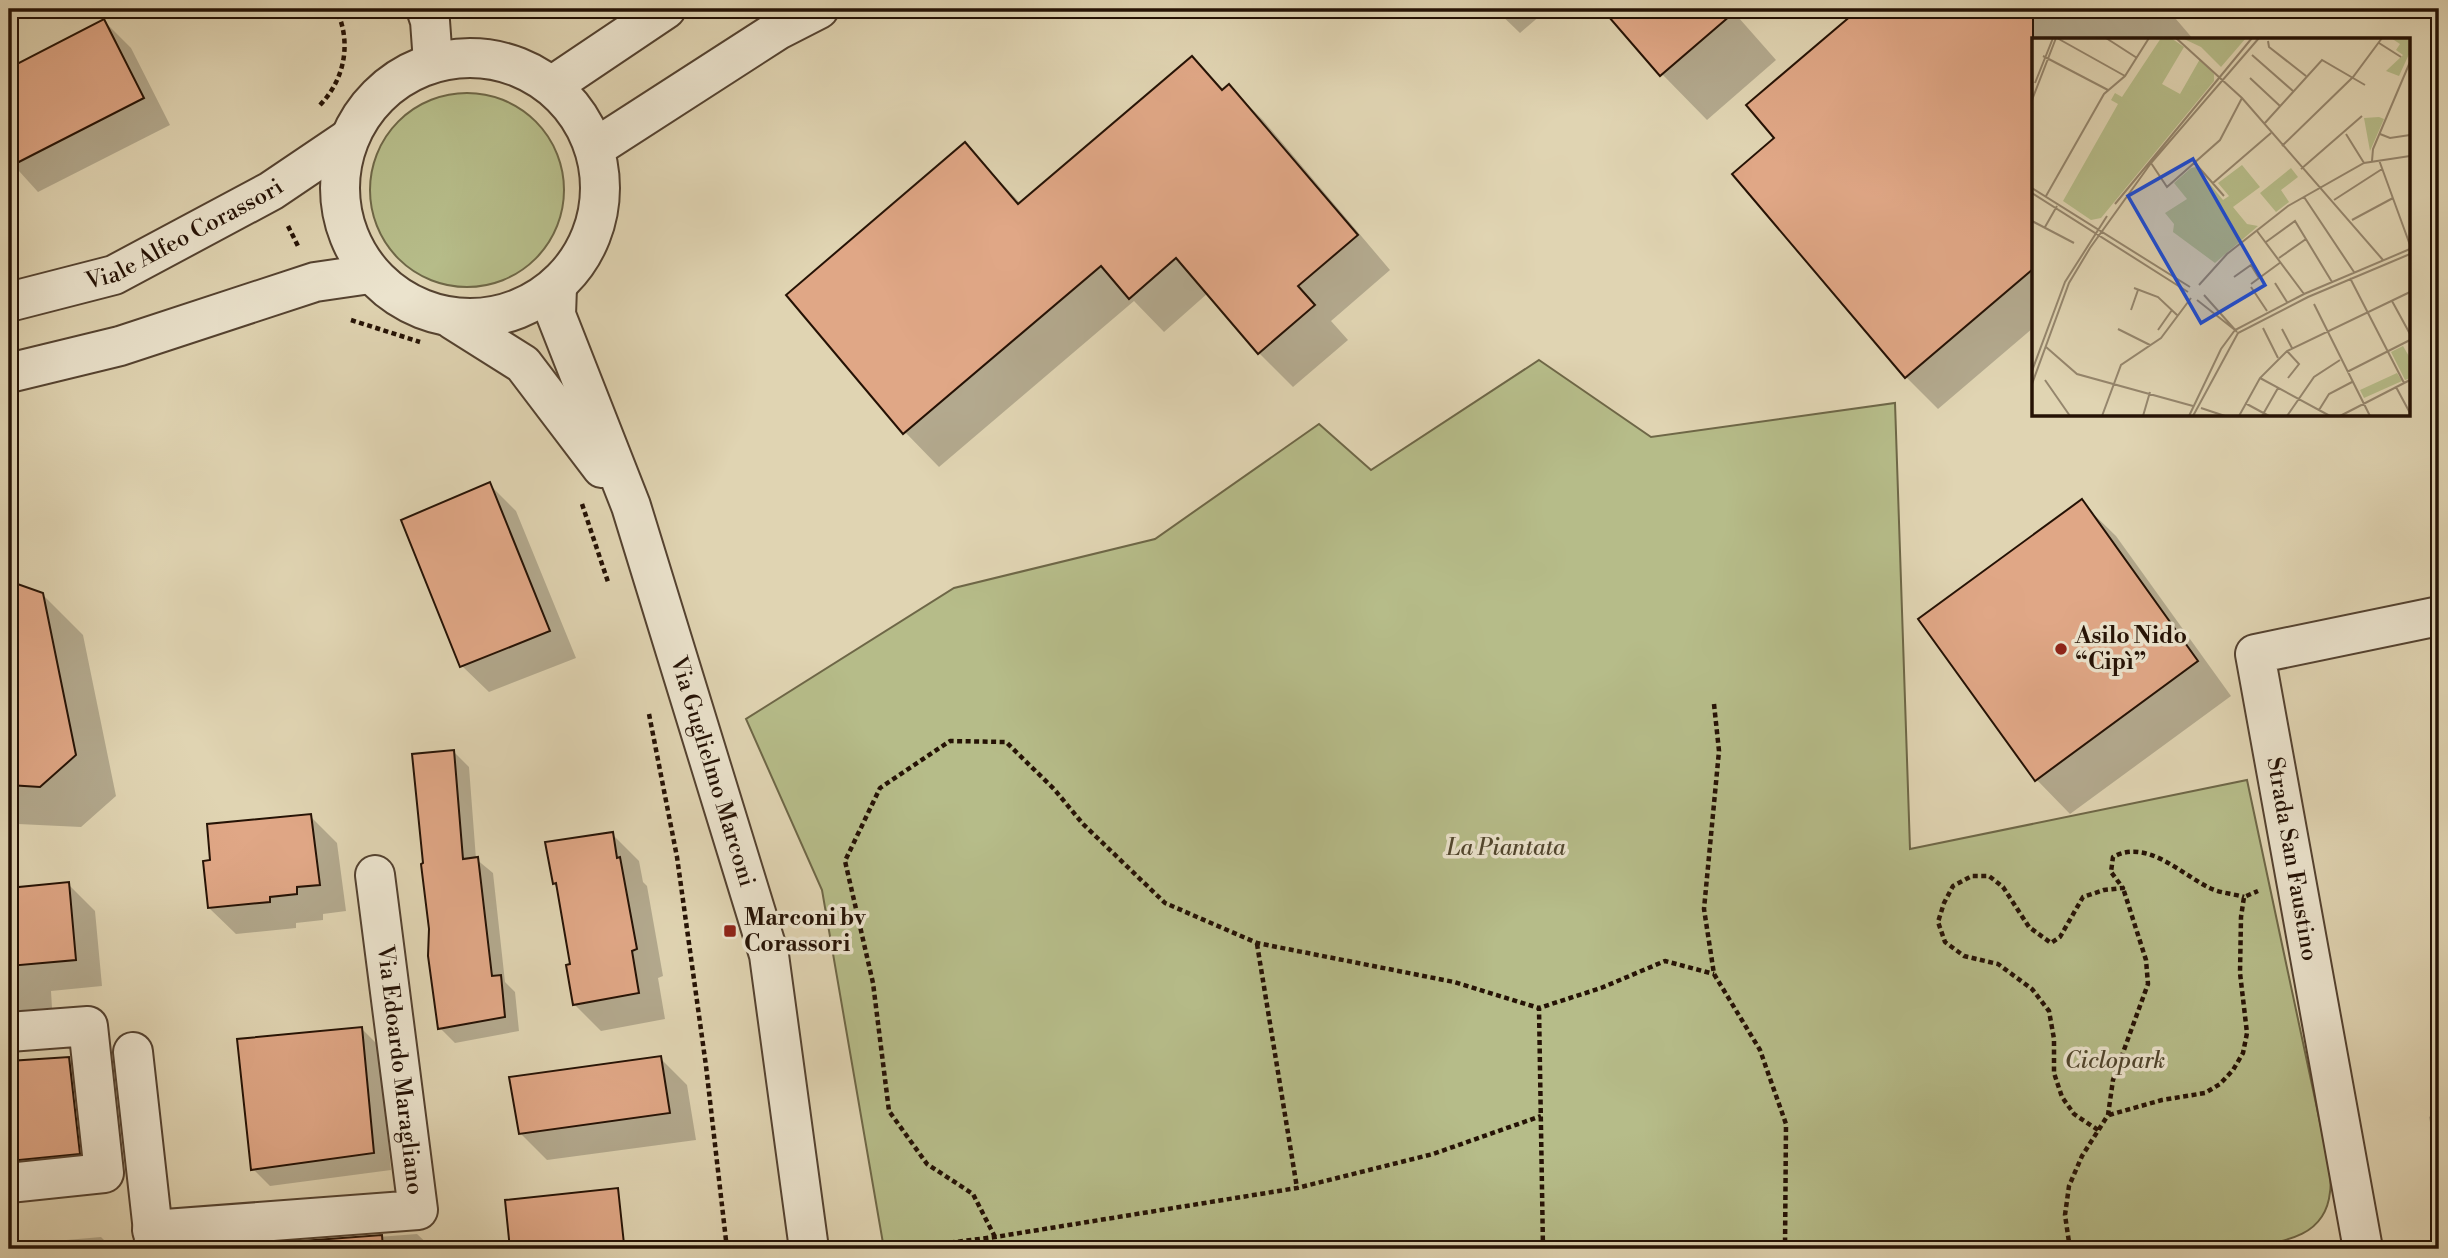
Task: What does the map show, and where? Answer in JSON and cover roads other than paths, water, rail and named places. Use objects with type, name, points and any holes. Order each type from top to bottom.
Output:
[{"type":"street","points":[[426,9],[430,21],[433,62]]},
{"type":"street","points":[[553,85],[666,9]]},
{"type":"street","points":[[596,148],[778,30],[819,9]]},
{"type":"street","points":[[475,57],[516,64],[553,85],[579,114],[596,148],[601,186],[597,223],[581,258],[557,287],[509,314],[442,333],[370,274],[346,233],[339,187],[348,139],[368,106],[398,79],[433,62],[475,57]]},
{"type":"street","name":"Viale Alfeo Corassori","points":[[9,302],[114,275],[271,191],[348,139]]},
{"type":"street","points":[[9,373],[120,346],[315,282],[370,274]]},
{"type":"street","name":"Via Guglielmo Marconi","points":[[557,287],[556,315],[631,506],[769,955],[809,1249]]},
{"type":"street","name":"Via Guglielmo Marconi","points":[[442,333],[523,364],[631,506]]},
{"type":"street","name":"Strada San Faustino","points":[[2363,1249],[2255,654],[2439,616]]},
{"type":"street","name":"Via Edoardo Maragliano","points":[[153,1240],[418,1210],[375,875]]},
{"type":"street","points":[[9,1032],[88,1026],[104,1173],[9,1183]]},
{"type":"street","points":[[133,1052],[153,1240]]},
{"type":"place","name":"Asilo Nido “Cipì”","points":[[2061,649]]},
{"type":"place","name":"Marconi bv Corassori","points":[[730,931]]},
{"type":"park label","name":"La Piantata","points":[[1506,848]]},
{"type":"park label","name":"Ciclopark","points":[[2115,1061]]}]
